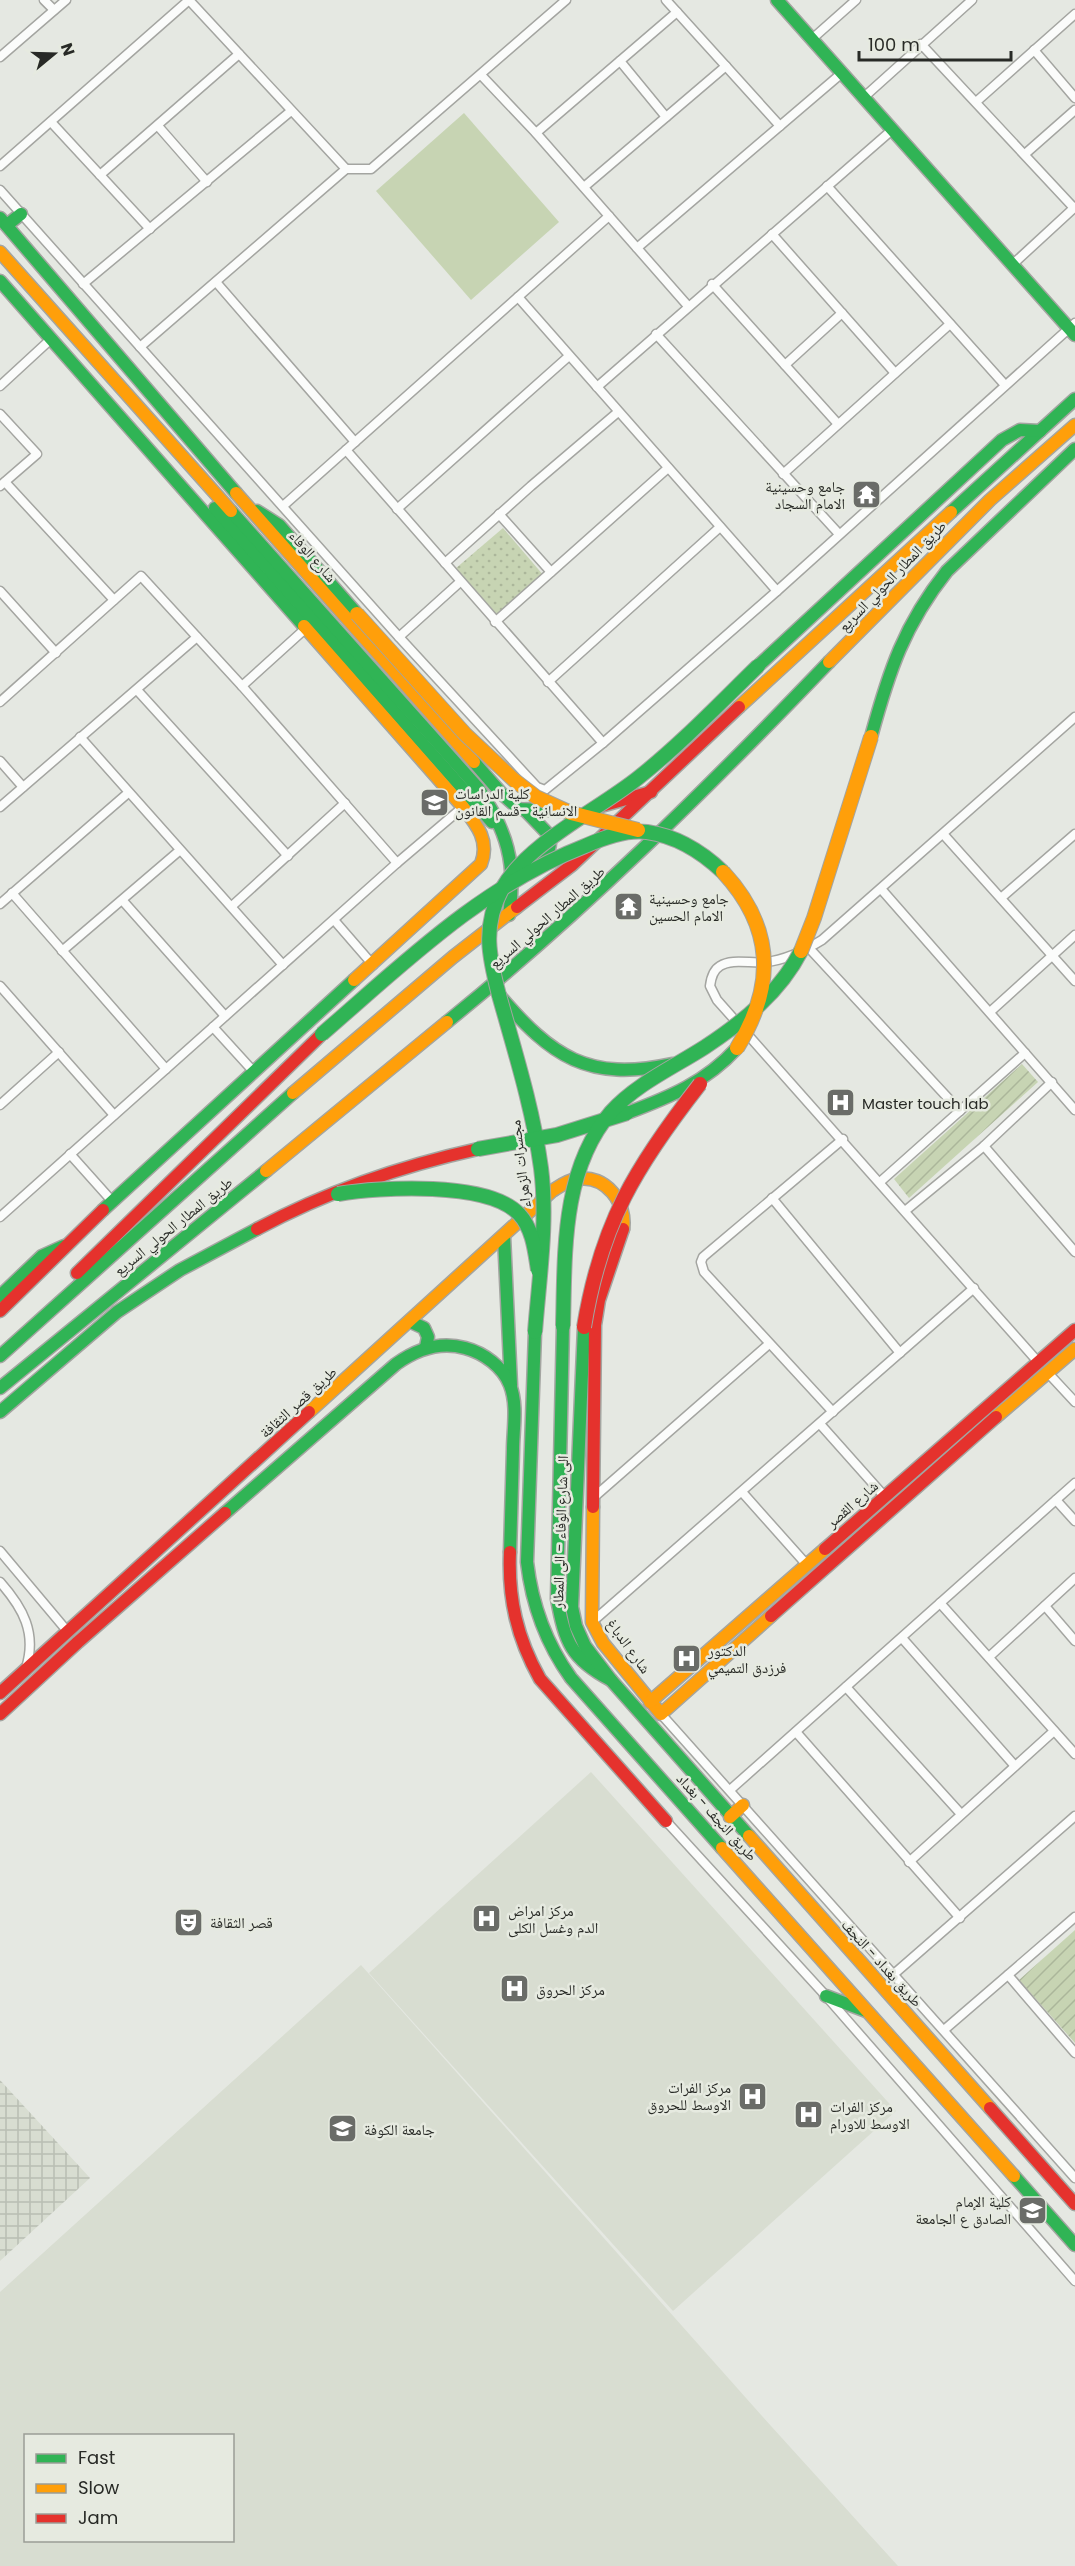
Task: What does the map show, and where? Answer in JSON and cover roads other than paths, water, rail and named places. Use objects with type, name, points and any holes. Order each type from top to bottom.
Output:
[{"type":"main road","points":[[777,0],[1012,265],[1073,328]]},
{"type":"main road","points":[[3,222],[21,214]]},
{"type":"main road","name":"شارع الوفاء","points":[[0,252],[478,788],[505,832],[515,855],[520,860],[534,864],[546,857],[551,843],[550,836],[525,810],[514,805],[501,793],[281,545],[3,222]]},
{"type":"main road","points":[[0,281],[463,807],[483,834],[487,854],[481,864],[373,965],[64,1246],[49,1265],[0,1311]]},
{"type":"main road","name":"طريق المطار الحولي السريع","points":[[0,1356],[345,1047],[453,957],[572,866],[711,732],[1075,399]]},
{"type":"main road","points":[[153,425],[173,460],[492,823],[502,851],[503,885]]},
{"type":"main road","name":"طريق المطار الحولي السريع","points":[[0,1388],[506,975],[583,908],[676,820],[991,499],[1075,425]]},
{"type":"main road","points":[[503,885],[535,849],[644,773],[1002,440],[1020,430],[1040,431]]},
{"type":"main road","points":[[611,1680],[588,1669],[576,1659],[564,1630],[557,1599],[563,1326],[570,1200],[576,1175],[586,1151],[615,1107],[638,1089],[727,1034],[774,990],[798,957],[809,933],[855,797],[894,656],[914,615],[929,592],[947,571],[1075,449]]},
{"type":"main road","points":[[0,1412],[88,1336],[148,1290],[180,1270],[274,1220],[370,1179],[423,1161],[557,1135],[595,1124],[700,1084],[726,1061],[754,1021],[763,989],[764,947],[754,915],[726,874],[685,844],[571,813],[536,796],[514,780],[465,734],[279,525],[251,508]]},
{"type":"main road","points":[[525,810],[591,808],[651,792]]},
{"type":"main road","name":"شارع الوفاء","points":[[505,832],[513,885],[509,915]]},
{"type":"main road","points":[[12,1346],[37,1312],[322,1034],[465,911],[519,875],[556,856],[608,837],[646,832]]},
{"type":"main road","name":"مجسرات الزهراء","points":[[503,885],[493,910],[488,937],[489,963],[528,1098],[541,1169],[543,1211],[535,1332]]},
{"type":"main road","points":[[499,995],[538,1037],[562,1054],[589,1068],[610,1071],[656,1069],[687,1060]]},
{"type":"main road","name":"الى شارع الوفاء - الى المطار","points":[[665,1743],[585,1646],[576,1626],[572,1607],[584,1327],[596,1264],[622,1195],[650,1148],[700,1084]]},
{"type":"main road","name":"شارع الدباغ","points":[[504,1236],[552,1191],[570,1180],[591,1178],[601,1182],[610,1188],[622,1206],[624,1227],[599,1300],[595,1325],[592,1622],[598,1636],[661,1714]]},
{"type":"main road","points":[[338,1194],[366,1189],[400,1188],[478,1193],[497,1198],[515,1211],[531,1233],[536,1245],[538,1270]]},
{"type":"main road","points":[[504,1236],[514,1412],[509,1574],[511,1601],[517,1629],[526,1654],[540,1679],[666,1821]]},
{"type":"main road","name":"طريق قصر الثقافة","points":[[0,1693],[504,1236]]},
{"type":"main road","points":[[0,1296],[42,1256],[64,1246]]},
{"type":"main road","points":[[411,1322],[424,1328],[428,1337],[426,1347]]},
{"type":"main road","name":"شارع القصر","points":[[661,1714],[957,1442],[1075,1330]]},
{"type":"main road","name":"طريق النجف - بغداد","points":[[535,1332],[527,1562],[536,1616],[551,1649],[571,1678],[1075,2245]]},
{"type":"main road","points":[[0,1714],[78,1642],[407,1355],[426,1347],[446,1344],[473,1350],[496,1365],[511,1388]]},
{"type":"main road","name":"شارع القصر","points":[[957,1442],[1048,1374],[1075,1349]]},
{"type":"main road","name":"شارع القصر","points":[[651,1702],[885,1497],[929,1467]]},
{"type":"main road","name":"طريق بغداد - النجف","points":[[665,1743],[1075,2204]]},
{"type":"main road","points":[[730,1817],[743,1805]]},
{"type":"main road","points":[[826,1995],[871,2013]]},
{"type":"street","points":[[44,0],[54,10]]},
{"type":"street","points":[[0,57],[66,0]]},
{"type":"street","points":[[0,166],[189,0],[346,169]]},
{"type":"street","points":[[140,347],[346,169],[371,169],[566,0]]},
{"type":"street","points":[[666,0],[780,126]]},
{"type":"street","points":[[812,39],[856,0]]},
{"type":"street","points":[[863,98],[972,0]]},
{"type":"street","points":[[536,133],[677,12]]},
{"type":"street","points":[[976,102],[1075,14]]},
{"type":"street","points":[[921,44],[1075,208],[1012,265]]},
{"type":"street","points":[[1034,50],[1075,98]]},
{"type":"street","points":[[100,175],[239,54]]},
{"type":"street","points":[[620,61],[666,117]]},
{"type":"street","points":[[584,187],[726,66]]},
{"type":"street","points":[[637,248],[716,178],[842,73]]},
{"type":"street","points":[[481,75],[536,133],[688,306]]},
{"type":"street","points":[[1025,154],[1075,110]]},
{"type":"street","points":[[83,284],[291,111]]},
{"type":"street","points":[[51,122],[150,229]]},
{"type":"street","points":[[158,126],[207,182]]},
{"type":"street","points":[[597,387],[712,284],[892,130]]},
{"type":"street","points":[[827,186],[1005,386]]},
{"type":"street","points":[[0,190],[399,636],[540,789],[544,790],[603,743],[1073,328]]},
{"type":"street","points":[[283,507],[609,216]]},
{"type":"street","points":[[772,234],[895,373]]},
{"type":"street","points":[[216,282],[355,442]]},
{"type":"street","points":[[712,284],[838,424]]},
{"type":"street","points":[[518,297],[777,591]]},
{"type":"street","points":[[785,365],[842,313]]},
{"type":"street","points":[[783,474],[950,324]]},
{"type":"street","points":[[656,334],[839,534]]},
{"type":"street","points":[[0,386],[51,339]]},
{"type":"street","points":[[397,509],[570,356]]},
{"type":"street","points":[[446,563],[499,514],[618,412]]},
{"type":"street","points":[[0,414],[37,454],[2,484],[114,600]]},
{"type":"street","points":[[346,450],[603,743]]},
{"type":"street","points":[[495,622],[668,468]]},
{"type":"street","points":[[499,514],[551,572]]},
{"type":"street","points":[[548,682],[720,527]]},
{"type":"street","points":[[0,702],[141,576],[242,686],[397,863]]},
{"type":"street","points":[[399,636],[460,582]]},
{"type":"street","points":[[0,592],[56,653]]},
{"type":"street","points":[[242,686],[305,629]]},
{"type":"street","points":[[0,807],[196,637]]},
{"type":"street","points":[[137,690],[288,856]]},
{"type":"street","points":[[1038,1363],[843,1139],[717,1000],[710,986],[715,970],[728,962],[766,962],[795,955],[822,940],[882,890],[1075,717]]},
{"type":"street","points":[[80,737],[179,851],[232,906],[283,965]]},
{"type":"street","points":[[0,761],[23,787]]},
{"type":"street","points":[[0,904],[128,792]]},
{"type":"street","points":[[232,906],[345,803]]},
{"type":"street","points":[[0,1216],[463,807]]},
{"type":"street","points":[[1001,898],[1075,834]]},
{"type":"street","points":[[944,835],[1075,981]]},
{"type":"street","points":[[62,951],[179,851]]},
{"type":"street","points":[[882,890],[1075,1110]]},
{"type":"street","points":[[12,893],[166,1069]]},
{"type":"street","points":[[123,901],[225,1016]]},
{"type":"street","points":[[334,920],[373,965]]},
{"type":"street","points":[[990,1012],[1075,935]]},
{"type":"street","points":[[809,948],[960,1111]]},
{"type":"street","points":[[0,986],[114,1115]]},
{"type":"street","points":[[213,1027],[254,1072]]},
{"type":"street","points":[[2,1100],[59,1052]]},
{"type":"street","points":[[880,1182],[1026,1053]]},
{"type":"street","points":[[905,1211],[984,1146],[1052,1082]]},
{"type":"street","points":[[833,1412],[704,1272],[701,1262],[703,1257],[843,1139]]},
{"type":"street","points":[[984,1146],[1075,1252]]},
{"type":"street","points":[[70,1154],[112,1201]]},
{"type":"street","points":[[772,1198],[900,1353]]},
{"type":"street","points":[[592,1622],[974,1288]]},
{"type":"street","points":[[593,1498],[769,1344]]},
{"type":"street","points":[[1048,1374],[1075,1402]]},
{"type":"street","points":[[820,1425],[885,1497]]},
{"type":"street","points":[[730,1790],[1075,1483]]},
{"type":"street","points":[[742,1492],[807,1565]]},
{"type":"street","points":[[1056,1500],[1075,1521]]},
{"type":"street","points":[[0,1551],[68,1632]]},
{"type":"street","points":[[989,1657],[1075,1578]]},
{"type":"street","points":[[0,1582],[16,1601],[28,1625],[30,1652],[26,1670]]},
{"type":"street","points":[[940,1603],[1075,1754]]},
{"type":"street","points":[[1044,1606],[1075,1641]]},
{"type":"street","points":[[902,1638],[1016,1766]]},
{"type":"street","points":[[846,1687],[961,1814]]},
{"type":"street","points":[[661,1714],[1075,2178]]},
{"type":"street","points":[[909,1862],[1054,1731]]},
{"type":"street","points":[[796,1732],[960,1918]]},
{"type":"street","points":[[894,1974],[1075,1816]]},
{"type":"street","points":[[666,1821],[826,1995],[1075,2281]]},
{"type":"street","points":[[944,2030],[1075,1917]]},
{"type":"street","points":[[1008,1975],[1075,2053]]},
{"type":"place","name":"جامع وحسينية الامام السجاد","points":[[866,495]]},
{"type":"place","name":"كلية الدراسات الانسانية -قسم القانون","points":[[434,802]]},
{"type":"place","name":"جامع وحسينية الامام الحسين","points":[[628,907]]},
{"type":"place","name":"Master touch lab","points":[[841,1103]]},
{"type":"place","name":"الدكتور فرزدق التميمي","points":[[687,1659]]},
{"type":"place","name":"مركز امراض الدم وغسل الكلى","points":[[487,1919]]},
{"type":"place","name":"قصر الثقافة","points":[[189,1922]]},
{"type":"place","name":"مركز الحروق","points":[[515,1989]]},
{"type":"place","name":"مركز الفرات الاوسط للحروق","points":[[752,2096]]},
{"type":"place","name":"مركز الفرات الاوسط للاورام","points":[[809,2115]]},
{"type":"place","name":"جامعة الكوفة","points":[[343,2129]]},
{"type":"place","name":"كلية الإمام الصادق ع الجامعة","points":[[1032,2210]]}]
